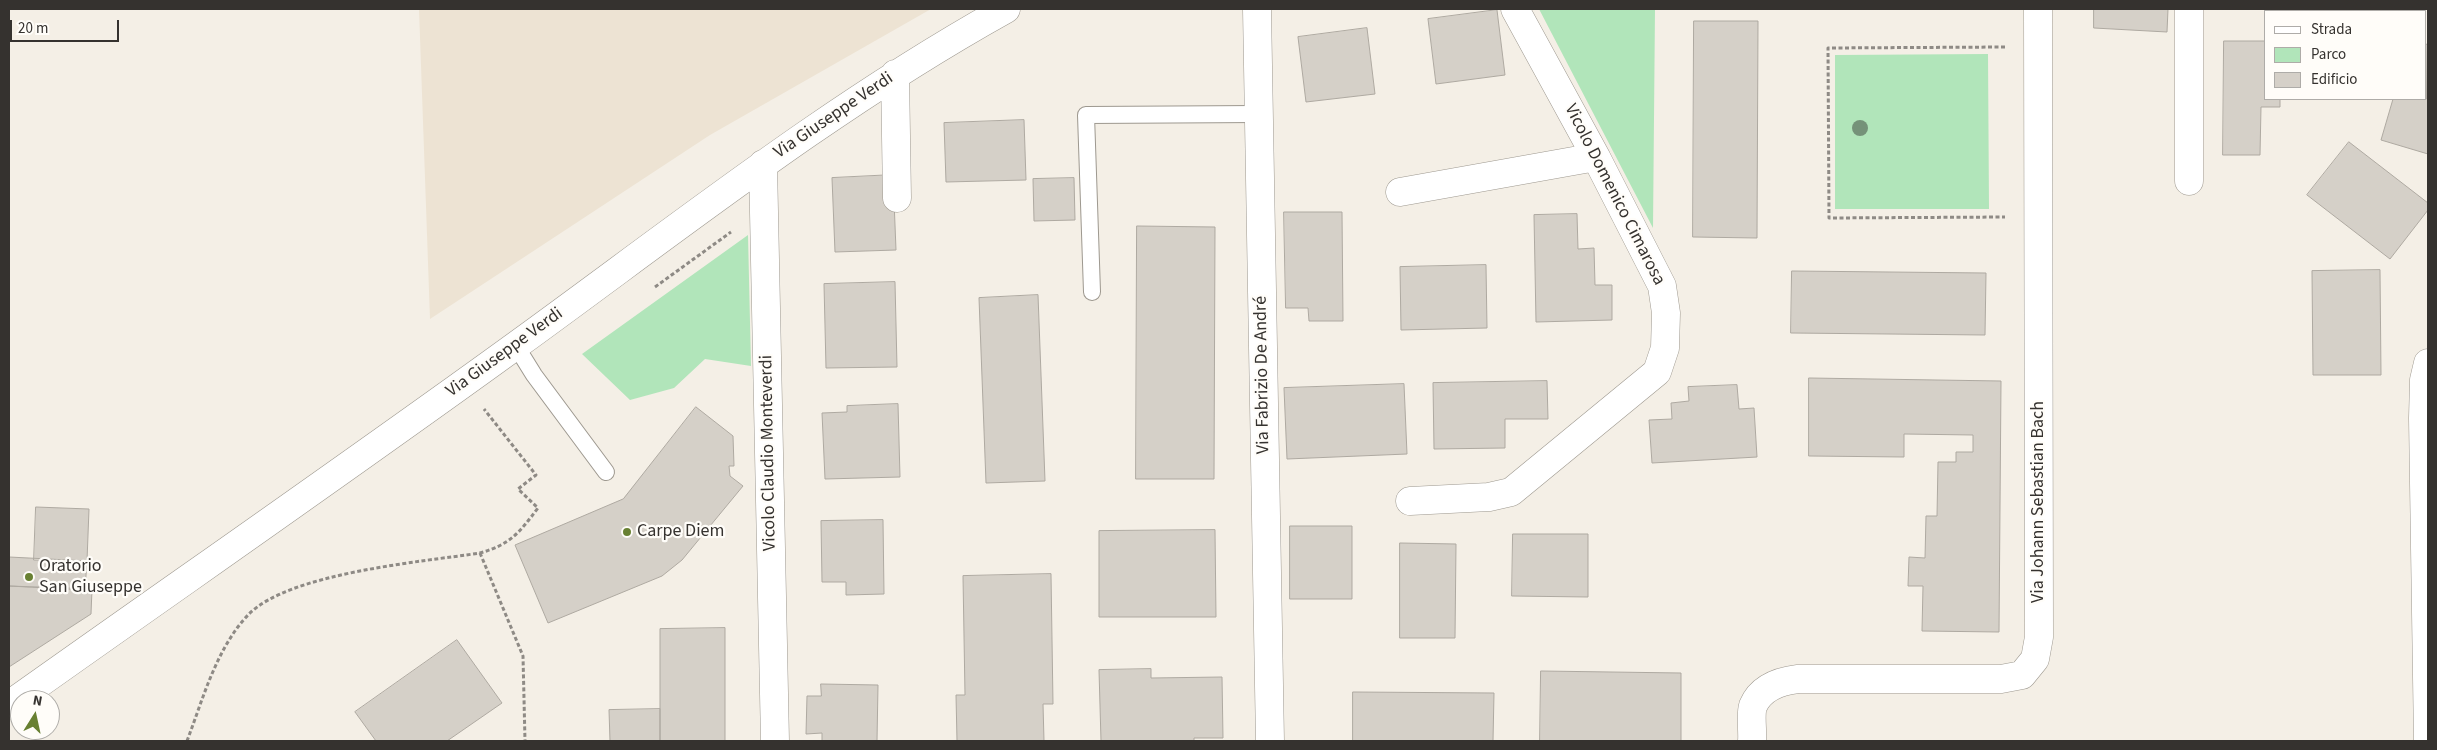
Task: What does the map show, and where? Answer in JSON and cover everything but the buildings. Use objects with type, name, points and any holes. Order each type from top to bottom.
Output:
[{"type":"street","name":"Via Giuseppe Verdi","points":[[9,705],[516,346],[763,164],[895,74],[1006,9]]},
{"type":"street","name":"Via Fabrizio De André","points":[[1257,9],[1270,741]]},
{"type":"street","name":"Vicolo Domenico Cimarosa","points":[[1410,501],[1489,497],[1511,492],[1657,372],[1665,348],[1666,313],[1662,286],[1596,157],[1516,9]]},
{"type":"street","name":"Via Johann Sebastian Bach","points":[[1752,741],[1753,706],[1762,693],[1778,682],[1798,679],[2001,679],[2022,675],[2034,659],[2039,637],[2038,9]]},
{"type":"street","points":[[2189,9],[2189,181]]},
{"type":"street","points":[[895,74],[897,198]]},
{"type":"street","points":[[1400,192],[1596,157]]},
{"type":"street","name":"Vicolo Claudio Monteverdi","points":[[763,164],[774,741]]},
{"type":"street","points":[[2428,363],[2424,380],[2423,418],[2428,741]]},
{"type":"lane","points":[[1092,292],[1086,116],[1259,114]]},
{"type":"lane","points":[[516,346],[534,375],[606,472]]},
{"type":"path","points":[[2038,46],[1828,48],[1829,218],[2038,216]]},
{"type":"path","points":[[187,741],[213,673],[236,631],[248,614],[264,602],[302,586],[331,577],[480,553],[518,535],[538,508],[518,489],[536,475],[484,409]]},
{"type":"path","points":[[480,553],[524,656],[525,741]]},
{"type":"shaded area","points":[[419,9],[931,9],[710,135],[430,319]]},
{"type":"green space","points":[[1539,9],[1655,9],[1653,228]]},
{"type":"green space","points":[[1988,54],[1989,209],[1835,209],[1835,55]]},
{"type":"green space","points":[[748,235],[751,366],[705,359],[674,388],[630,400],[582,354]]},
{"type":"place","name":"Carpe Diem","points":[[627,532]]},
{"type":"place","name":"Oratorio San Giuseppe","points":[[29,577]]}]
